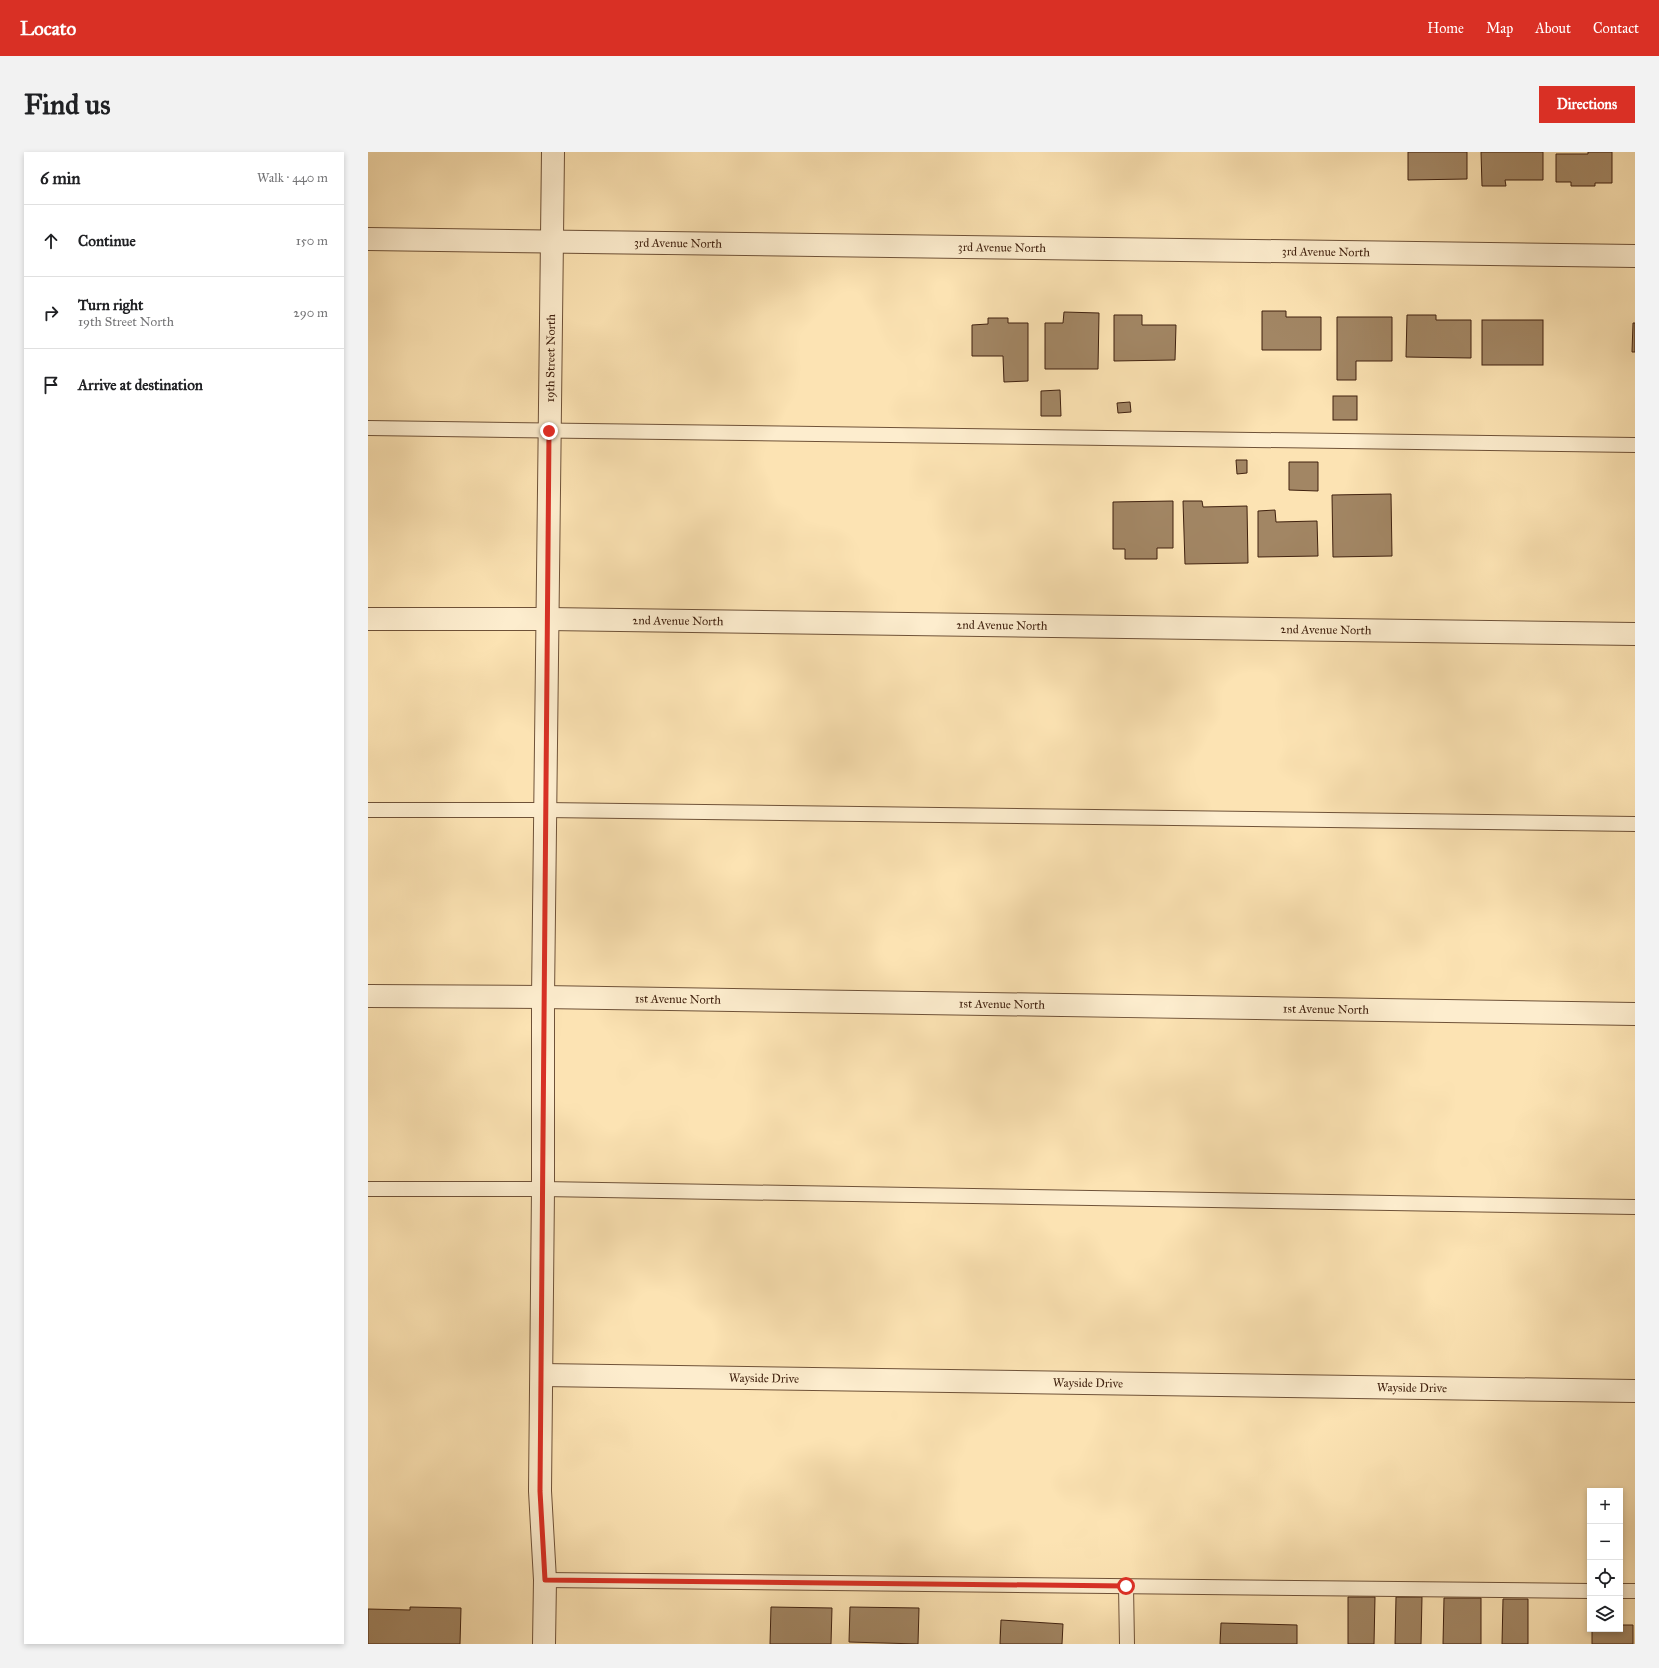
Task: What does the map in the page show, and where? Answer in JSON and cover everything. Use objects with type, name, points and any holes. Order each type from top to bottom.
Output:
[{"type":"street","name":"19th Street North","points":[[544,1644],[545,1580],[540,1491],[542,1375],[543,997],[553,152]]},
{"type":"street","name":"3rd Avenue North","points":[[368,239],[551,240],[1635,256]]},
{"type":"street","name":"2nd Avenue North","points":[[368,619],[548,619],[1635,634]]},
{"type":"street","name":"1st Avenue North","points":[[368,996],[543,997],[1635,1014]]},
{"type":"street","name":"Wayside Drive","points":[[542,1375],[1635,1391]]},
{"type":"lane","points":[[368,428],[1635,445]]},
{"type":"lane","points":[[368,810],[545,810],[1635,824]]},
{"type":"lane","points":[[368,1190],[543,1189],[1635,1207]]},
{"type":"lane","points":[[545,1580],[1587,1591]]},
{"type":"lane","points":[[1126,1586],[1127,1644]]},
{"type":"lane","points":[[1623,1591],[1635,1591]]},
{"type":"building","points":[[1408,152],[1467,152],[1467,179],[1408,180]]},
{"type":"building","points":[[1481,152],[1543,152],[1543,180],[1505,180],[1506,186],[1482,186]]},
{"type":"building","points":[[1588,152],[1612,152],[1612,183],[1595,183],[1595,186],[1571,186],[1571,182],[1556,182],[1556,154],[1588,154]]},
{"type":"building","points":[[1262,311],[1286,311],[1286,317],[1321,317],[1321,350],[1262,350]]},
{"type":"building","points":[[1064,312],[1099,313],[1098,369],[1045,369],[1045,323],[1063,323]]},
{"type":"building","points":[[1114,315],[1142,315],[1142,325],[1176,325],[1175,360],[1114,361]]},
{"type":"building","points":[[1407,315],[1436,315],[1436,320],[1471,320],[1471,358],[1406,357]]},
{"type":"building","points":[[1337,317],[1392,317],[1392,361],[1356,361],[1356,380],[1337,380]]},
{"type":"building","points":[[988,318],[1008,318],[1008,323],[1028,323],[1028,381],[1004,382],[1003,356],[972,356],[972,325],[988,324]]},
{"type":"building","points":[[1482,320],[1543,320],[1543,365],[1482,365]]},
{"type":"building","points":[[1633,323],[1635,323],[1635,352],[1632,352]]},
{"type":"building","points":[[1060,390],[1061,416],[1041,416],[1041,391]]},
{"type":"building","points":[[1333,396],[1357,396],[1357,420],[1333,420]]},
{"type":"building","points":[[1130,402],[1131,412],[1118,413],[1117,403]]},
{"type":"building","points":[[1236,460],[1247,460],[1247,473],[1237,474]]},
{"type":"building","points":[[1289,462],[1318,462],[1318,491],[1289,490]]},
{"type":"building","points":[[1391,494],[1392,556],[1333,557],[1332,495]]},
{"type":"building","points":[[1173,501],[1173,548],[1157,548],[1157,559],[1125,559],[1125,549],[1113,549],[1113,502]]},
{"type":"building","points":[[1183,501],[1202,501],[1203,507],[1247,506],[1248,563],[1185,564]]},
{"type":"building","points":[[1275,510],[1276,522],[1317,521],[1318,556],[1258,557],[1258,511]]},
{"type":"building","points":[[1348,1597],[1375,1597],[1374,1644],[1348,1644]]},
{"type":"building","points":[[1396,1597],[1422,1597],[1421,1644],[1395,1644]]},
{"type":"building","points":[[1444,1598],[1481,1598],[1481,1644],[1443,1644]]},
{"type":"building","points":[[1503,1599],[1528,1599],[1528,1644],[1502,1644]]},
{"type":"building","points":[[410,1607],[461,1608],[460,1644],[368,1644],[368,1609],[410,1610]]},
{"type":"building","points":[[771,1607],[832,1608],[831,1644],[770,1644]]},
{"type":"building","points":[[850,1607],[919,1608],[918,1644],[849,1642]]},
{"type":"building","points":[[1001,1620],[1063,1624],[1062,1644],[1000,1644]]},
{"type":"building","points":[[1221,1623],[1297,1625],[1297,1644],[1220,1644]]},
{"type":"building","points":[[1623,1625],[1633,1625],[1633,1644],[1592,1644],[1592,1632],[1623,1632]]},
{"type":"route","points":[[549,431],[540,1491],[545,1580],[1126,1586]]}]
